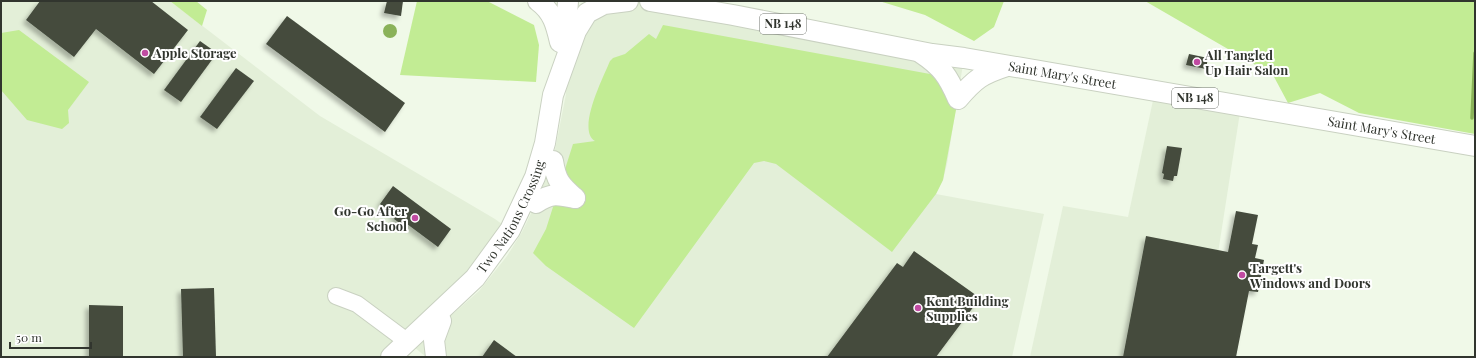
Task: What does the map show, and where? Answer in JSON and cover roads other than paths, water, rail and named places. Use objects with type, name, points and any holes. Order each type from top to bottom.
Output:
[{"type":"main road","points":[[538,1],[546,7],[554,18],[564,62]]},
{"type":"main road","name":"Two Nations Crossing","points":[[408,342],[454,313],[479,291],[492,277],[522,232],[536,203],[553,160],[566,94],[564,62],[568,1]]},
{"type":"main road","points":[[564,62],[576,31],[587,13],[604,4],[628,1]]},
{"type":"main road","name":"Saint Mary's Street","points":[[650,1],[733,14],[932,54],[1475,146]]},
{"type":"main road","points":[[916,50],[938,64],[948,77],[958,99],[972,82],[987,73],[1008,66]]},
{"type":"main road","name":"Two Nations Crossing","points":[[391,357],[475,278],[510,230],[535,178],[545,143],[553,95],[564,62]]},
{"type":"main road","points":[[536,203],[547,196],[557,194],[575,198],[555,176],[553,160]]},
{"type":"main road","points":[[436,357],[434,340],[441,322]]},
{"type":"street","points":[[336,296],[357,304],[408,342]]},
{"type":"waterway","points":[[1472,118],[1475,53]]},
{"type":"place","name":"Apple Storage","points":[[145,53]]},
{"type":"place","name":"All Tangled Up Hair Salon","points":[[1197,62]]},
{"type":"place","name":"Go-Go After School","points":[[415,218]]},
{"type":"place","name":"Targett's Windows and Doors","points":[[1242,275]]},
{"type":"place","name":"Kent Building Supplies","points":[[918,308]]}]
